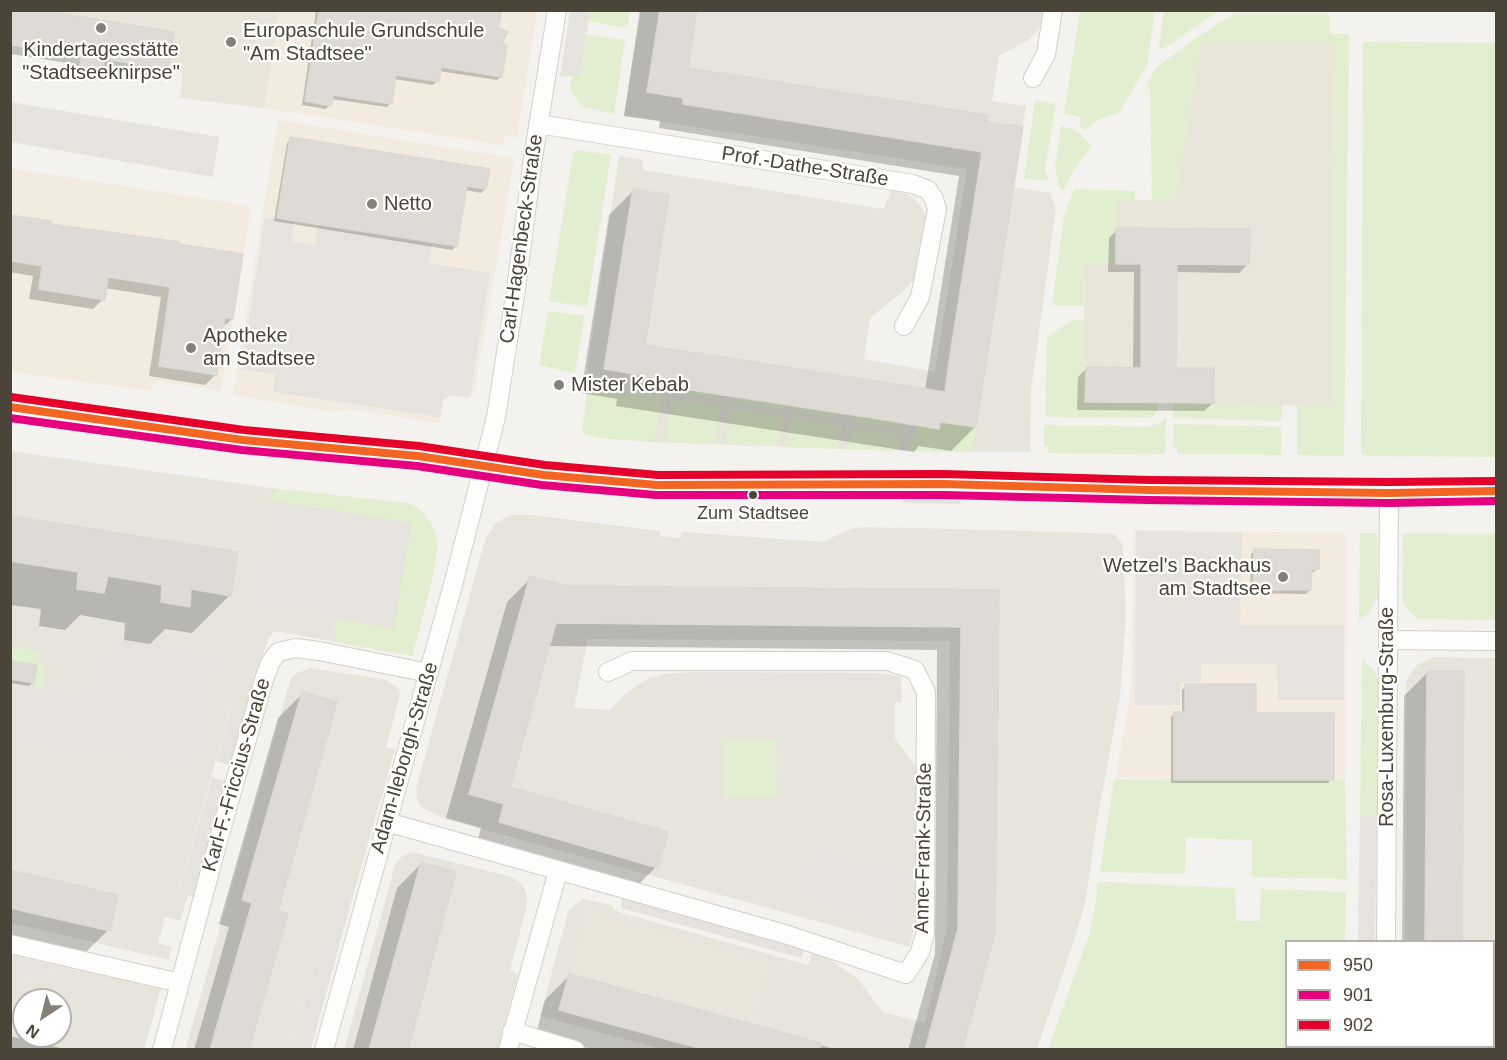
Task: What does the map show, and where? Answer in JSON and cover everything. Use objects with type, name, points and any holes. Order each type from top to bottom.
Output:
[{"type":"street","name":"Carl-Hagenbeck-Straße","points":[[483,466],[496,417],[538,124],[557,10]]},
{"type":"street","points":[[1033,78],[1046,54],[1053,10]]},
{"type":"street","name":"Prof.-Dathe-Straße","points":[[538,124],[913,184],[928,190],[934,199],[936,209],[920,297],[904,326]]},
{"type":"street","points":[[10,407],[243,440],[418,456],[553,476],[657,485],[944,484],[1035,488],[1389,493],[1497,491]]},
{"type":"street","name":"Adam-Ileborgh-Straße","points":[[324,1050],[429,673],[483,466]]},
{"type":"street","name":"Rosa-Luxemburg-Straße","points":[[1386,940],[1389,493]]},
{"type":"street","points":[[1388,640],[1497,641]]},
{"type":"street","name":"Karl-F.-Friccius-Straße","points":[[162,1050],[270,663],[278,652],[296,648],[429,673]]},
{"type":"street","name":"Anne-Frank-Straße","points":[[387,822],[788,935],[906,974],[920,952],[925,934],[926,692],[915,670],[886,661],[632,661],[608,672]]},
{"type":"street","points":[[507,1050],[558,871]]},
{"type":"street","points":[[10,944],[180,982]]},
{"type":"street","points":[[512,1031],[575,1050]]},
{"type":"shaded area","points":[[10,11],[279,11],[264,108],[180,98],[183,73],[104,59],[102,71],[80,68],[81,56]]},
{"type":"shaded area","points":[[279,11],[537,11],[517,137],[505,136],[503,145],[264,108]]},
{"type":"shaded area","points":[[570,11],[590,11],[580,75],[560,77]]},
{"type":"shaded area","points":[[641,11],[1047,11],[1039,29],[1027,41],[999,56],[992,101],[1026,106],[1013,187],[1050,193],[1056,208],[1031,391],[1030,452],[898,451],[654,442],[600,438],[582,433],[588,386],[588,364],[619,156],[642,160],[644,170],[883,209],[892,190],[907,194],[918,202],[925,214],[926,226],[915,277],[907,288],[870,318],[864,359],[935,372],[967,169],[624,116]]},
{"type":"shaded area","points":[[1201,44],[1335,44],[1332,406],[1085,402],[1085,262],[1117,200],[1175,200]]},
{"type":"shaded area","points":[[11,102],[219,137],[213,177],[11,142]]},
{"type":"shaded area","points":[[278,120],[514,158],[475,390],[470,398],[451,395],[443,400],[440,421],[436,423],[352,410],[327,411],[233,395]]},
{"type":"shaded area","points":[[10,168],[251,206],[221,391],[154,381],[151,391],[11,372]]},
{"type":"shaded area","points":[[265,217],[294,222],[292,241],[315,245],[318,226],[432,245],[429,263],[490,273],[470,398],[451,395],[443,400],[440,417],[273,392],[275,374],[241,369]]},
{"type":"shaded area","points":[[10,451],[278,489],[406,503],[423,513],[432,525],[437,539],[432,581],[412,656],[281,632],[273,632],[269,638],[248,711],[230,711],[179,890],[188,895],[180,921],[165,917],[158,943],[172,947],[169,960],[11,923]]},
{"type":"shaded area","points":[[903,496],[960,497],[960,504],[903,503]]},
{"type":"shaded area","points":[[1120,498],[1277,499],[1277,505],[1120,505]]},
{"type":"shaded area","points":[[268,500],[411,523],[394,628],[251,605]]},
{"type":"shaded area","points":[[513,515],[532,515],[660,531],[660,536],[680,538],[682,532],[823,542],[850,529],[863,527],[1115,534],[1123,545],[1126,617],[1120,696],[1097,822],[1086,899],[1037,1049],[661,1049],[540,1016],[569,909],[583,899],[612,905],[615,911],[808,965],[813,953],[826,957],[858,979],[883,1012],[925,1023],[947,928],[950,641],[588,639],[574,708],[610,710],[624,695],[638,685],[649,678],[665,674],[692,672],[695,690],[877,691],[879,673],[901,677],[902,702],[895,702],[895,738],[918,770],[918,883],[915,924],[910,947],[445,819],[421,807],[416,789],[485,540],[495,524]]},
{"type":"shaded area","points":[[1134,530],[1346,533],[1345,780],[1116,778],[1131,690]]},
{"type":"shaded area","points":[[1136,532],[1242,533],[1240,625],[1344,625],[1344,700],[1278,700],[1277,664],[1201,664],[1201,682],[1180,682],[1180,705],[1135,705]]},
{"type":"shaded area","points":[[109,634],[224,654],[202,772],[11,743],[11,685],[74,692],[86,679],[89,656],[99,651]]},
{"type":"shaded area","points":[[1433,657],[1496,658],[1496,1049],[1404,1050],[1404,1048],[1495,1048],[1495,940],[1405,940],[1406,685],[1408,677],[1417,665]]},
{"type":"shaded area","points":[[311,668],[386,680],[399,689],[400,695],[386,747],[395,750],[354,892],[336,888],[292,1049],[185,1050],[291,678]]},
{"type":"shaded area","points":[[692,672],[879,673],[877,691],[695,690]]},
{"type":"shaded area","points":[[231,710],[248,711],[233,766],[216,761]]},
{"type":"shaded area","points":[[212,777],[228,782],[195,898],[179,891]]},
{"type":"shaded area","points":[[1360,816],[1377,816],[1375,940],[1358,940]]},
{"type":"shaded area","points":[[817,844],[911,873],[894,929],[811,905],[815,887],[810,889],[803,915],[788,910],[801,860],[811,863]]},
{"type":"shaded area","points":[[413,852],[512,877],[521,883],[527,895],[526,909],[510,971],[518,974],[498,1049],[344,1050],[395,865],[402,856]]},
{"type":"shaded area","points":[[336,887],[354,892],[311,1049],[292,1049]]},
{"type":"shaded area","points":[[622,898],[804,950],[801,958],[621,908]]},
{"type":"shaded area","points":[[585,910],[771,962],[755,1026],[569,974]]},
{"type":"shaded area","points":[[11,955],[51,964],[47,982],[11,973]]},
{"type":"shaded area","points":[[51,964],[161,989],[144,1049],[11,1050],[11,973],[47,982]]},
{"type":"green space","points":[[1164,10],[1219,11],[1163,49],[1159,48]]},
{"type":"green space","points":[[590,11],[630,11],[627,28],[588,21]]},
{"type":"green space","points":[[1080,11],[1155,11],[1147,65],[1120,112],[1100,119],[1085,130],[1079,126],[1081,117],[1064,113]]},
{"type":"green space","points":[[1233,14],[1329,14],[1330,34],[1349,34],[1344,456],[1297,455],[1297,405],[1332,405],[1335,44],[1201,44],[1175,200],[1152,200],[1150,87],[1146,87],[1156,68]]},
{"type":"green space","points":[[587,34],[625,40],[614,114],[582,107],[569,89],[572,76],[580,74]]},
{"type":"green space","points":[[1363,42],[1496,43],[1496,457],[1367,456],[1361,453]]},
{"type":"green space","points":[[1035,100],[1056,104],[1045,169],[1049,181],[1024,178]]},
{"type":"green space","points":[[1061,126],[1076,130],[1092,146],[1073,172],[1064,190],[1060,189],[1055,168]]},
{"type":"green space","points":[[579,150],[611,155],[587,307],[549,301],[573,153]]},
{"type":"green space","points":[[1074,189],[1135,191],[1135,200],[1117,201],[1116,264],[1085,263],[1084,306],[1052,305],[1064,216]]},
{"type":"green space","points":[[548,311],[585,316],[575,373],[539,365]]},
{"type":"green space","points":[[1084,319],[1085,402],[1158,403],[1157,413],[1152,417],[1045,417],[1047,338],[1070,321]]},
{"type":"green space","points":[[588,386],[662,397],[654,442],[600,438],[582,433]]},
{"type":"green space","points":[[673,387],[717,394],[716,399],[673,393]]},
{"type":"green space","points":[[733,396],[781,404],[780,409],[732,402]]},
{"type":"green space","points":[[672,399],[721,406],[714,444],[665,442]]},
{"type":"green space","points":[[1173,403],[1282,405],[1282,421],[1173,418]]},
{"type":"green space","points":[[792,406],[838,413],[837,418],[791,411]]},
{"type":"green space","points":[[731,408],[783,416],[778,446],[725,444]]},
{"type":"green space","points":[[855,415],[900,422],[899,429],[854,421]]},
{"type":"green space","points":[[1166,416],[1165,454],[1048,453],[1048,447],[1044,446],[1044,425],[1147,427],[1161,423]]},
{"type":"green space","points":[[790,417],[842,425],[838,449],[785,447]]},
{"type":"green space","points":[[940,422],[976,427],[972,452],[909,451],[911,436],[914,436],[916,425]]},
{"type":"green space","points":[[1173,424],[1281,427],[1281,455],[1177,454],[1177,447],[1173,447]]},
{"type":"green space","points":[[853,427],[900,434],[898,451],[849,449]]},
{"type":"green space","points":[[278,489],[406,503],[423,513],[432,525],[437,539],[437,552],[432,581],[412,656],[340,642],[337,641],[333,630],[338,619],[394,628],[411,523],[268,500],[271,494]]},
{"type":"green space","points":[[1360,533],[1377,533],[1378,597],[1369,613],[1359,620]]},
{"type":"green space","points":[[1403,533],[1496,534],[1496,620],[1417,619],[1405,606],[1402,597]]},
{"type":"green space","points":[[10,646],[37,651],[46,671],[44,690],[34,689],[37,665],[11,661]]},
{"type":"green space","points":[[1362,659],[1374,671],[1379,682],[1377,816],[1360,816]]},
{"type":"green space","points":[[723,740],[776,740],[777,797],[724,798]]},
{"type":"green space","points":[[1114,779],[1345,780],[1347,879],[1252,877],[1252,840],[1186,838],[1185,874],[1100,872]]},
{"type":"green space","points":[[1098,882],[1235,888],[1236,921],[1260,921],[1261,889],[1346,892],[1345,940],[1285,940],[1285,1048],[1342,1049],[1048,1049],[1088,938]]},
{"type":"building","name":"Kindertagesstätte \"Stadtseeknirpse\"","points":[[10,10],[38,10],[174,32],[168,69],[104,59],[102,71],[80,68],[81,56],[10,45]]},
{"type":"building","points":[[319,10],[502,10],[498,28],[508,32],[502,42],[507,46],[502,77],[441,67],[439,82],[396,75],[392,104],[333,95],[331,106],[305,101]]},
{"type":"building","points":[[660,10],[697,10],[688,68],[988,115],[987,122],[1023,127],[976,427],[940,422],[939,429],[639,382],[640,375],[604,369],[633,189],[669,195],[645,345],[945,392],[982,152],[683,104],[683,98],[647,92]]},
{"type":"building","name":"Netto","points":[[290,137],[490,169],[486,189],[467,186],[457,246],[277,218]]},
{"type":"building","points":[[10,215],[51,221],[51,224],[179,242],[179,244],[243,254],[233,319],[225,318],[217,375],[159,366],[170,287],[108,277],[105,300],[39,289],[42,266],[10,261]]},
{"type":"building","points":[[1116,228],[1250,229],[1249,265],[1177,264],[1176,368],[1214,368],[1214,403],[1085,402],[1086,367],[1141,368],[1141,264],[1116,264]]},
{"type":"building","points":[[10,516],[238,552],[231,596],[191,589],[190,607],[161,602],[162,585],[108,576],[104,593],[77,589],[78,572],[10,561]]},
{"type":"building","name":"Wetzel's Backhaus am Stadtsee","points":[[1254,549],[1319,550],[1319,569],[1312,569],[1311,590],[1253,590]]},
{"type":"building","points":[[530,576],[566,586],[999,590],[995,933],[962,1050],[925,1050],[958,929],[961,627],[556,623],[510,787],[668,832],[658,868],[499,822],[504,804],[469,794]]},
{"type":"building","points":[[10,661],[37,665],[34,683],[10,679]]},
{"type":"building","points":[[1427,671],[1464,671],[1462,940],[1425,940]]},
{"type":"building","points":[[1185,684],[1256,684],[1256,713],[1334,713],[1334,780],[1174,780],[1174,712],[1185,712]]},
{"type":"building","points":[[302,692],[337,702],[278,911],[288,913],[249,1050],[210,1050],[252,903],[242,900]]},
{"type":"building","points":[[421,862],[456,872],[408,1050],[369,1050]]},
{"type":"building","points":[[10,870],[118,895],[110,931],[10,908]]},
{"type":"building","points":[[569,974],[821,1043],[820,1050],[706,1050],[559,1010]]},
{"type":"transit line","name":"902","points":[[11,397],[244,430],[419,446],[545,465],[658,475],[944,474],[1149,480],[1496,481]]},
{"type":"transit line","name":"950","points":[[10,407],[243,440],[418,456],[544,475],[657,485],[944,484],[1149,490],[1389,493],[1496,491]]},
{"type":"transit line","name":"901","points":[[10,418],[242,450],[417,466],[542,485],[656,495],[944,495],[1389,503],[1496,501]]},
{"type":"place","name":"Kindertagesstätte \"Stadtseeknirpse\"","points":[[101,28]]},
{"type":"place","name":"Europaschule Grundschule \"Am Stadtsee\"","points":[[231,42]]},
{"type":"place","name":"Netto","points":[[372,204]]},
{"type":"place","name":"Apotheke am Stadtsee","points":[[191,348]]},
{"type":"place","name":"Mister Kebab","points":[[559,385]]},
{"type":"place","name":"Zum Stadtsee","points":[[753,495]]},
{"type":"place","name":"Wetzel's Backhaus am Stadtsee","points":[[1283,577]]}]
